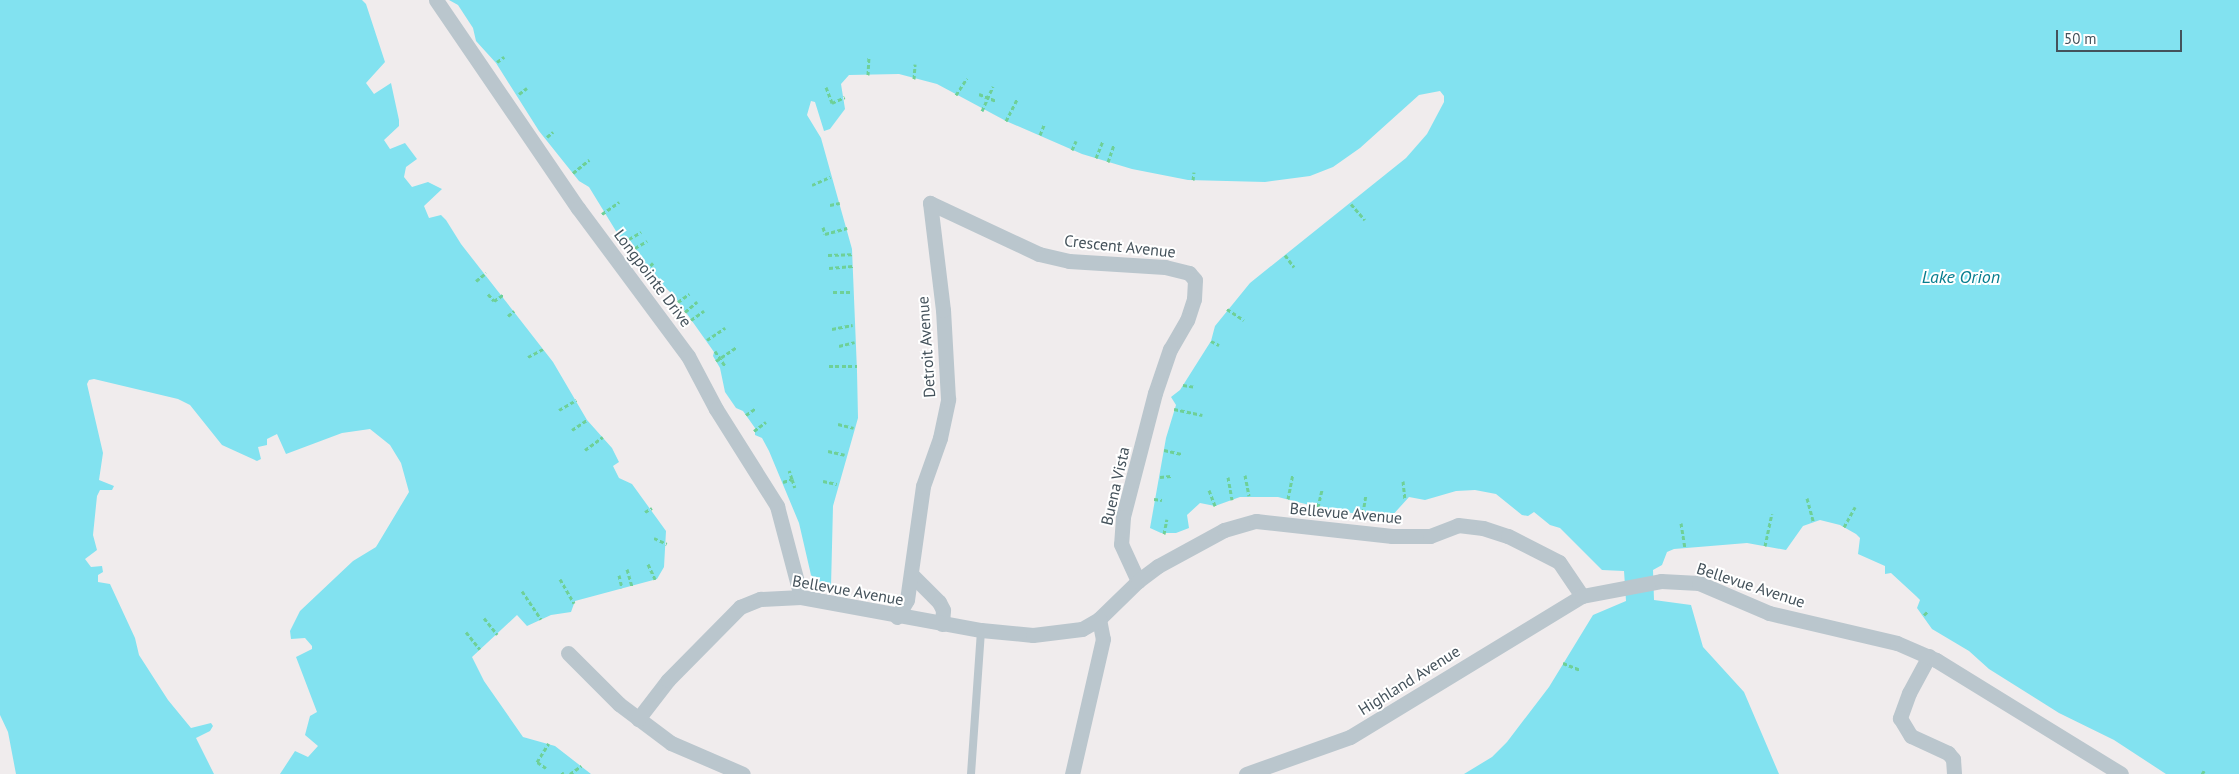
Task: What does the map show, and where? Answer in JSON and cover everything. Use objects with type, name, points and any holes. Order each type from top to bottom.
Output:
[{"type":"street","name":"Longpointe Drive","points":[[436,0],[578,208],[688,356],[716,409],[777,506],[801,597]]},
{"type":"street","name":"Crescent Avenue","points":[[930,202],[1039,254],[1069,261],[1165,267],[1189,273],[1194,280]]},
{"type":"street","name":"Detroit Avenue","points":[[897,617],[906,600],[912,575],[923,486],[940,438],[948,399],[944,319],[930,202]]},
{"type":"street","name":"Buena Vista","points":[[1138,582],[1121,544],[1123,517],[1155,393],[1170,349],[1187,320],[1194,299],[1194,280]]},
{"type":"street","name":"Bellevue Avenue","points":[[1138,582],[1158,566],[1224,530],[1256,521],[1392,536],[1430,536],[1458,525],[1483,528],[1508,536],[1558,562],[1582,596],[1601,590],[1661,581],[1699,584],[1769,612],[1862,632],[1929,656],[2121,774]]},
{"type":"street","points":[[912,575],[939,602],[943,610],[942,624]]},
{"type":"street","points":[[1072,774],[1103,639],[1099,619],[1138,582]]},
{"type":"street","name":"Highland Avenue","points":[[1246,774],[1350,737],[1582,596]]},
{"type":"street","name":"Bellevue Avenue","points":[[638,719],[668,680],[740,608],[760,599],[801,597],[897,617],[981,630],[1061,633],[1082,629],[1099,619]]},
{"type":"street","points":[[568,653],[638,719],[671,743],[743,774]]},
{"type":"street","points":[[1929,656],[1909,693],[1900,718],[1911,736],[1948,753],[1953,760],[1954,774]]},
{"type":"lane","points":[[971,774],[981,630]]},
{"type":"path","points":[[496,63],[504,57]]},
{"type":"path","points":[[868,75],[869,57]]},
{"type":"path","points":[[914,64],[914,79]]},
{"type":"path","points":[[956,95],[967,78]]},
{"type":"path","points":[[982,110],[993,86]]},
{"type":"path","points":[[826,87],[832,102],[845,97]]},
{"type":"path","points":[[516,96],[527,88]]},
{"type":"path","points":[[979,94],[996,101]]},
{"type":"path","points":[[1006,121],[1017,99]]},
{"type":"path","points":[[1040,135],[1044,125]]},
{"type":"path","points":[[1072,150],[1076,140]]},
{"type":"path","points":[[1096,158],[1103,141]]},
{"type":"path","points":[[1108,162],[1114,146]]},
{"type":"path","points":[[573,173],[588,160]]},
{"type":"path","points":[[1193,180],[1194,172]]},
{"type":"path","points":[[812,185],[830,177]]},
{"type":"path","points":[[602,214],[619,202]]},
{"type":"path","points":[[830,205],[840,203]]},
{"type":"path","points":[[1351,204],[1365,220]]},
{"type":"path","points":[[822,227],[824,234],[848,228]]},
{"type":"path","points":[[629,240],[641,232]]},
{"type":"path","points":[[635,248],[647,241]]},
{"type":"path","points":[[828,255],[852,254]]},
{"type":"path","points":[[1285,255],[1294,267]]},
{"type":"path","points":[[646,270],[653,263]]},
{"type":"path","points":[[829,268],[853,266]]},
{"type":"path","points":[[476,280],[486,273]]},
{"type":"path","points":[[833,292],[853,292]]},
{"type":"path","points":[[488,294],[494,302],[502,295]]},
{"type":"path","points":[[678,302],[689,294]]},
{"type":"path","points":[[685,312],[697,302]]},
{"type":"path","points":[[1227,310],[1244,320]]},
{"type":"path","points":[[508,316],[514,311]]},
{"type":"path","points":[[691,320],[704,311]]},
{"type":"path","points":[[832,329],[853,324]]},
{"type":"path","points":[[707,340],[725,328]]},
{"type":"path","points":[[1211,341],[1219,345]]},
{"type":"path","points":[[839,346],[855,342]]},
{"type":"path","points":[[718,360],[737,347]]},
{"type":"path","points":[[528,357],[543,349]]},
{"type":"path","points":[[715,350],[718,360],[725,366]]},
{"type":"path","points":[[829,366],[857,366]]},
{"type":"path","points":[[1183,385],[1194,387]]},
{"type":"path","points":[[559,410],[576,400]]},
{"type":"path","points":[[746,415],[756,408]]},
{"type":"path","points":[[1174,409],[1202,415]]},
{"type":"path","points":[[572,430],[587,420]]},
{"type":"path","points":[[754,431],[766,422]]},
{"type":"path","points":[[838,424],[854,428]]},
{"type":"path","points":[[585,450],[603,436]]},
{"type":"path","points":[[1164,450],[1182,454]]},
{"type":"path","points":[[828,451],[844,455]]},
{"type":"path","points":[[789,470],[795,488]]},
{"type":"path","points":[[1288,499],[1292,474]]},
{"type":"path","points":[[1245,475],[1249,496]]},
{"type":"path","points":[[1160,477],[1171,476]]},
{"type":"path","points":[[1228,477],[1232,500]]},
{"type":"path","points":[[783,482],[792,479]]},
{"type":"path","points":[[823,481],[838,484]]},
{"type":"path","points":[[1403,481],[1405,499]]},
{"type":"path","points":[[1318,507],[1322,489]]},
{"type":"path","points":[[1209,490],[1215,506]]},
{"type":"path","points":[[1363,513],[1366,496]]},
{"type":"path","points":[[1807,498],[1813,521]]},
{"type":"path","points":[[1154,499],[1162,500]]},
{"type":"path","points":[[1844,527],[1854,507]]},
{"type":"path","points":[[646,512],[652,508]]},
{"type":"path","points":[[1765,546],[1772,514]]},
{"type":"path","points":[[1164,534],[1166,519]]},
{"type":"path","points":[[1681,523],[1685,548]]},
{"type":"path","points":[[654,538],[667,544]]},
{"type":"path","points":[[648,564],[655,579]]},
{"type":"path","points":[[628,569],[632,586]]},
{"type":"path","points":[[618,575],[622,588]]},
{"type":"path","points":[[560,578],[574,603]]},
{"type":"path","points":[[522,591],[541,619]]},
{"type":"path","points":[[1924,615],[1928,611]]},
{"type":"path","points":[[484,618],[497,634]]},
{"type":"path","points":[[466,632],[480,648]]},
{"type":"path","points":[[1563,662],[1580,670]]},
{"type":"path","points":[[546,768],[537,762],[549,743]]},
{"type":"path","points":[[570,774],[581,766]]},
{"type":"water","points":[[0,0],[362,0],[366,4],[385,62],[366,83],[374,94],[391,83],[399,126],[384,140],[390,149],[405,143],[417,159],[406,167],[404,177],[412,187],[428,182],[442,189],[424,206],[429,218],[441,215],[446,220],[461,244],[553,362],[587,420],[612,448],[619,462],[613,466],[619,478],[632,484],[666,531],[664,567],[657,579],[575,601],[571,612],[551,615],[527,626],[517,615],[472,657],[484,681],[523,737],[555,746],[591,774],[280,774],[295,751],[308,757],[318,746],[305,735],[310,716],[317,712],[296,657],[312,649],[312,646],[305,638],[291,639],[290,631],[300,611],[353,561],[376,547],[409,492],[401,463],[390,445],[370,429],[342,433],[286,454],[277,434],[267,439],[267,445],[258,447],[261,459],[257,461],[222,445],[190,405],[178,399],[94,379],[89,380],[87,384],[103,453],[99,480],[114,486],[112,490],[100,490],[97,496],[93,535],[97,550],[85,559],[91,567],[102,566],[103,572],[98,575],[98,582],[110,584],[135,638],[139,655],[168,700],[191,728],[211,723],[213,726],[210,731],[196,738],[214,774],[16,774],[8,732],[0,715]]},
{"type":"water","name":"Lake Orion","points":[[449,0],[2239,0],[2239,774],[2166,774],[2114,740],[2059,713],[1989,669],[1969,651],[1932,629],[1917,608],[1920,600],[1891,573],[1885,574],[1885,566],[1858,554],[1860,538],[1856,534],[1840,525],[1820,520],[1803,526],[1786,550],[1747,543],[1674,549],[1667,552],[1662,565],[1653,570],[1654,600],[1691,605],[1703,647],[1744,692],[1779,774],[1464,774],[1492,757],[1507,742],[1549,687],[1593,615],[1626,601],[1624,571],[1602,570],[1560,528],[1550,525],[1534,512],[1528,516],[1522,515],[1496,494],[1475,490],[1456,491],[1425,500],[1409,497],[1390,518],[1329,510],[1278,497],[1240,497],[1215,506],[1200,503],[1187,515],[1189,528],[1176,533],[1161,533],[1150,528],[1166,438],[1176,405],[1171,397],[1180,390],[1211,341],[1215,326],[1250,283],[1406,158],[1427,134],[1444,102],[1444,96],[1440,91],[1419,95],[1360,148],[1333,167],[1310,176],[1265,182],[1188,180],[1132,169],[1082,154],[1006,121],[937,84],[899,74],[849,75],[841,84],[845,109],[830,129],[824,131],[815,102],[811,101],[807,115],[821,138],[852,249],[857,371],[858,418],[833,506],[831,587],[823,589],[811,575],[799,523],[769,451],[762,438],[755,435],[755,428],[743,411],[736,408],[725,392],[720,368],[713,356],[714,352],[675,297],[638,260],[637,251],[629,240],[624,241],[619,236],[589,187],[579,181],[539,131],[496,63],[476,41],[473,28],[458,5]]}]
